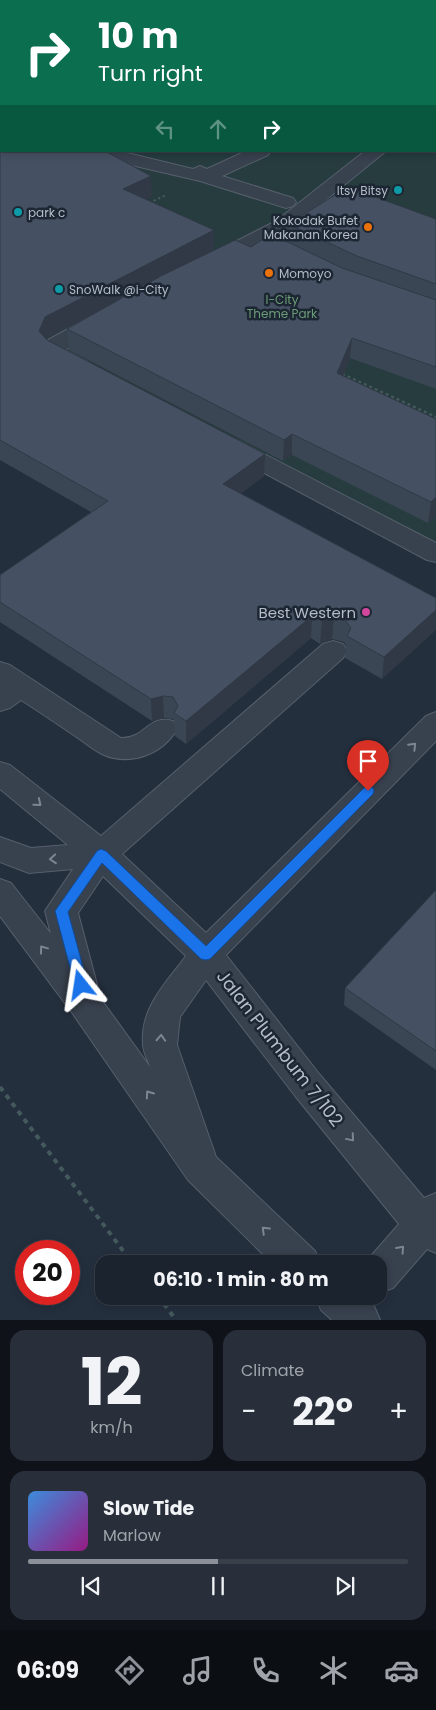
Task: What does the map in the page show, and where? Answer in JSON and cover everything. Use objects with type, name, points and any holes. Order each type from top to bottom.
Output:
[{"type":"street","points":[[98,152],[205,177],[286,202]]},
{"type":"street","points":[[180,152],[205,177]]},
{"type":"street","points":[[205,177],[260,152]]},
{"type":"street","points":[[196,269],[289,220],[376,152]]},
{"type":"street","points":[[256,238],[281,250]]},
{"type":"street","points":[[102,378],[58,355],[54,351],[56,345],[113,313]]},
{"type":"street","points":[[208,434],[436,554]]},
{"type":"street","points":[[85,1004],[61,911],[101,854],[333,651]]},
{"type":"street","points":[[7,686],[113,747],[126,750],[144,746],[163,728]]},
{"type":"street","points":[[200,1168],[160,1045],[163,1013],[206,954],[436,723]]},
{"type":"street","name":"Jalan Plumbum 7/102","points":[[0,773],[101,854],[206,954],[308,1086],[432,1223]]},
{"type":"street","points":[[0,850],[29,861],[101,854]]},
{"type":"street","points":[[0,892],[85,1004],[200,1168],[292,1255]]},
{"type":"street","points":[[387,1266],[432,1223]]},
{"type":"path","points":[[144,206],[205,177]]},
{"type":"path","points":[[336,372],[436,417]]},
{"type":"path","points":[[0,1087],[126,1255]]},
{"type":"path","points":[[165,1305],[176,1320]]},
{"type":"green space","name":"I-City Theme Park","points":[[0,152],[436,152],[436,563],[27,346],[0,362]]},
{"type":"building","points":[[0,152],[107,152],[151,176],[123,189],[214,230],[45,317],[39,331],[47,340],[265,454],[223,484],[436,598],[436,610],[384,657],[347,636],[351,628],[345,620],[334,617],[322,621],[312,616],[186,721],[174,713],[178,706],[173,697],[163,696],[151,699],[0,602],[0,575],[108,501],[0,440]]},
{"type":"building","points":[[348,187],[436,219],[436,284],[357,256],[288,224]]},
{"type":"building","points":[[271,234],[342,268],[436,300],[436,367],[352,338],[337,373],[436,419],[436,497],[431,502],[292,434],[284,440],[67,329],[161,276],[235,240],[251,247]]},
{"type":"building","points":[[436,890],[436,1051],[345,988]]},
{"type":"place","name":"Itsy Bitsy","points":[[398,190]]},
{"type":"place","name":"park c","points":[[18,212]]},
{"type":"place","name":"Kokodak Bufet Makanan Korea","points":[[368,227]]},
{"type":"place","name":"Momoyo","points":[[269,273]]},
{"type":"place","name":"SnoWalk @i-City","points":[[59,289]]},
{"type":"place","name":"Best Western","points":[[366,612]]},
{"type":"route","points":[[81,985],[61,911],[101,854],[206,954],[368,791]]}]
